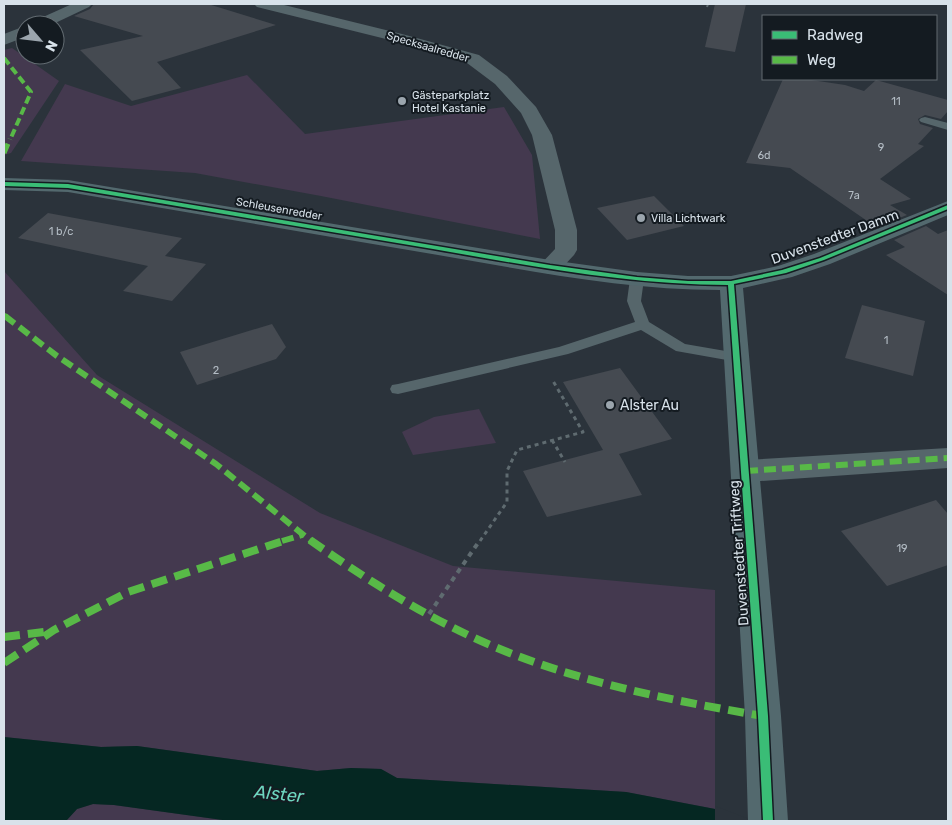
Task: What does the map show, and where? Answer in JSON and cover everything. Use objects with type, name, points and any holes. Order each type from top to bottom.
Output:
[{"type":"street","points":[[60,15],[84,4]]},
{"type":"street","name":"Specksaalredder","points":[[269,4],[473,59],[501,80],[528,111],[542,135],[566,230],[566,250],[550,267]]},
{"type":"street","name":"Schleusenredder","points":[[4,184],[68,186],[550,267]]},
{"type":"street","name":"Duvenstedter Damm","points":[[550,267],[637,279],[688,283],[731,283],[784,272],[822,259],[948,207]]},
{"type":"street","name":"Duvenstedter Triftweg","points":[[731,283],[746,471],[768,821]]},
{"type":"street","name":"Duvenstedter Triftweg","points":[[746,471],[948,458]]},
{"type":"lane","points":[[924,120],[948,127]]},
{"type":"lane","points":[[637,279],[634,301],[643,324],[681,348],[738,357]]},
{"type":"lane","points":[[398,389],[563,351],[643,324]]},
{"type":"path","points":[[429,614],[507,502],[508,471],[517,450],[583,432],[553,381]]},
{"type":"path","points":[[552,440],[565,462]]},
{"type":"shaded area","points":[[12,48],[15,50],[15,65],[36,65],[59,81],[11,153],[4,155],[4,50]]},
{"type":"shaded area","points":[[247,75],[305,134],[504,107],[532,155],[540,239],[195,173],[21,161],[65,84],[131,106]]},
{"type":"shaded area","points":[[4,271],[97,375],[320,513],[453,566],[715,590],[715,809],[626,792],[397,778],[381,769],[351,768],[317,771],[137,746],[101,747],[4,737]]},
{"type":"shaded area","points":[[479,409],[496,443],[413,455],[402,432],[434,417]]},
{"type":"shaded area","points":[[93,804],[114,805],[230,821],[66,821],[77,809]]},
{"type":"water","name":"Alster","points":[[4,737],[101,747],[137,746],[317,771],[351,768],[381,769],[397,778],[626,792],[715,809],[748,821],[230,821],[114,805],[93,804],[77,809],[66,821],[4,821]]},
{"type":"pier","points":[[715,806],[749,819],[750,821],[715,821]]},
{"type":"building","points":[[94,4],[208,4],[276,25],[157,62],[181,88],[132,101],[80,50],[143,36],[74,16],[90,9]]},
{"type":"building","points":[[715,4],[746,4],[735,52],[705,47]]},
{"type":"building","points":[[783,80],[812,80],[845,85],[864,91],[876,80],[948,100],[948,111],[941,119],[925,115],[918,119],[920,124],[933,128],[918,144],[924,146],[880,179],[911,199],[890,205],[907,215],[876,227],[790,168],[746,163]]},
{"type":"building","name":"Villa Lichtwark","points":[[654,196],[684,226],[627,240],[597,208]]},
{"type":"building","points":[[48,213],[182,238],[165,256],[206,264],[172,301],[123,291],[148,266],[18,238]]},
{"type":"building","points":[[926,226],[938,234],[948,230],[948,295],[886,255],[905,247],[894,240]]},
{"type":"building","points":[[862,305],[925,321],[913,376],[845,358]]},
{"type":"building","points":[[272,324],[286,347],[276,359],[197,385],[180,352]]},
{"type":"building","points":[[620,368],[672,439],[619,454],[642,495],[547,517],[523,471],[603,450],[563,382]]},
{"type":"building","points":[[936,500],[948,514],[948,565],[887,586],[841,531]]},
{"type":"marked path","points":[[4,58],[31,92],[4,153]]},
{"type":"marked path","points":[[4,315],[57,356],[216,464],[302,535],[369,581],[468,635],[519,656],[615,687],[682,702],[763,716]]},
{"type":"marked path","points":[[746,471],[948,458]]},
{"type":"marked path","points":[[4,663],[54,630],[128,592],[302,535]]},
{"type":"marked path","points":[[4,637],[52,631]]},
{"type":"cycle path","points":[[4,184],[68,186],[550,267],[637,279],[688,283],[731,283],[784,272],[822,259],[948,207]]},
{"type":"cycle path","points":[[731,283],[763,716],[768,821]]},
{"type":"place","name":"Gästeparkplatz Hotel Kastanie","points":[[402,101]]},
{"type":"place","name":"Villa Lichtwark","points":[[641,218]]},
{"type":"place","name":"Alster Au","points":[[610,405]]}]
